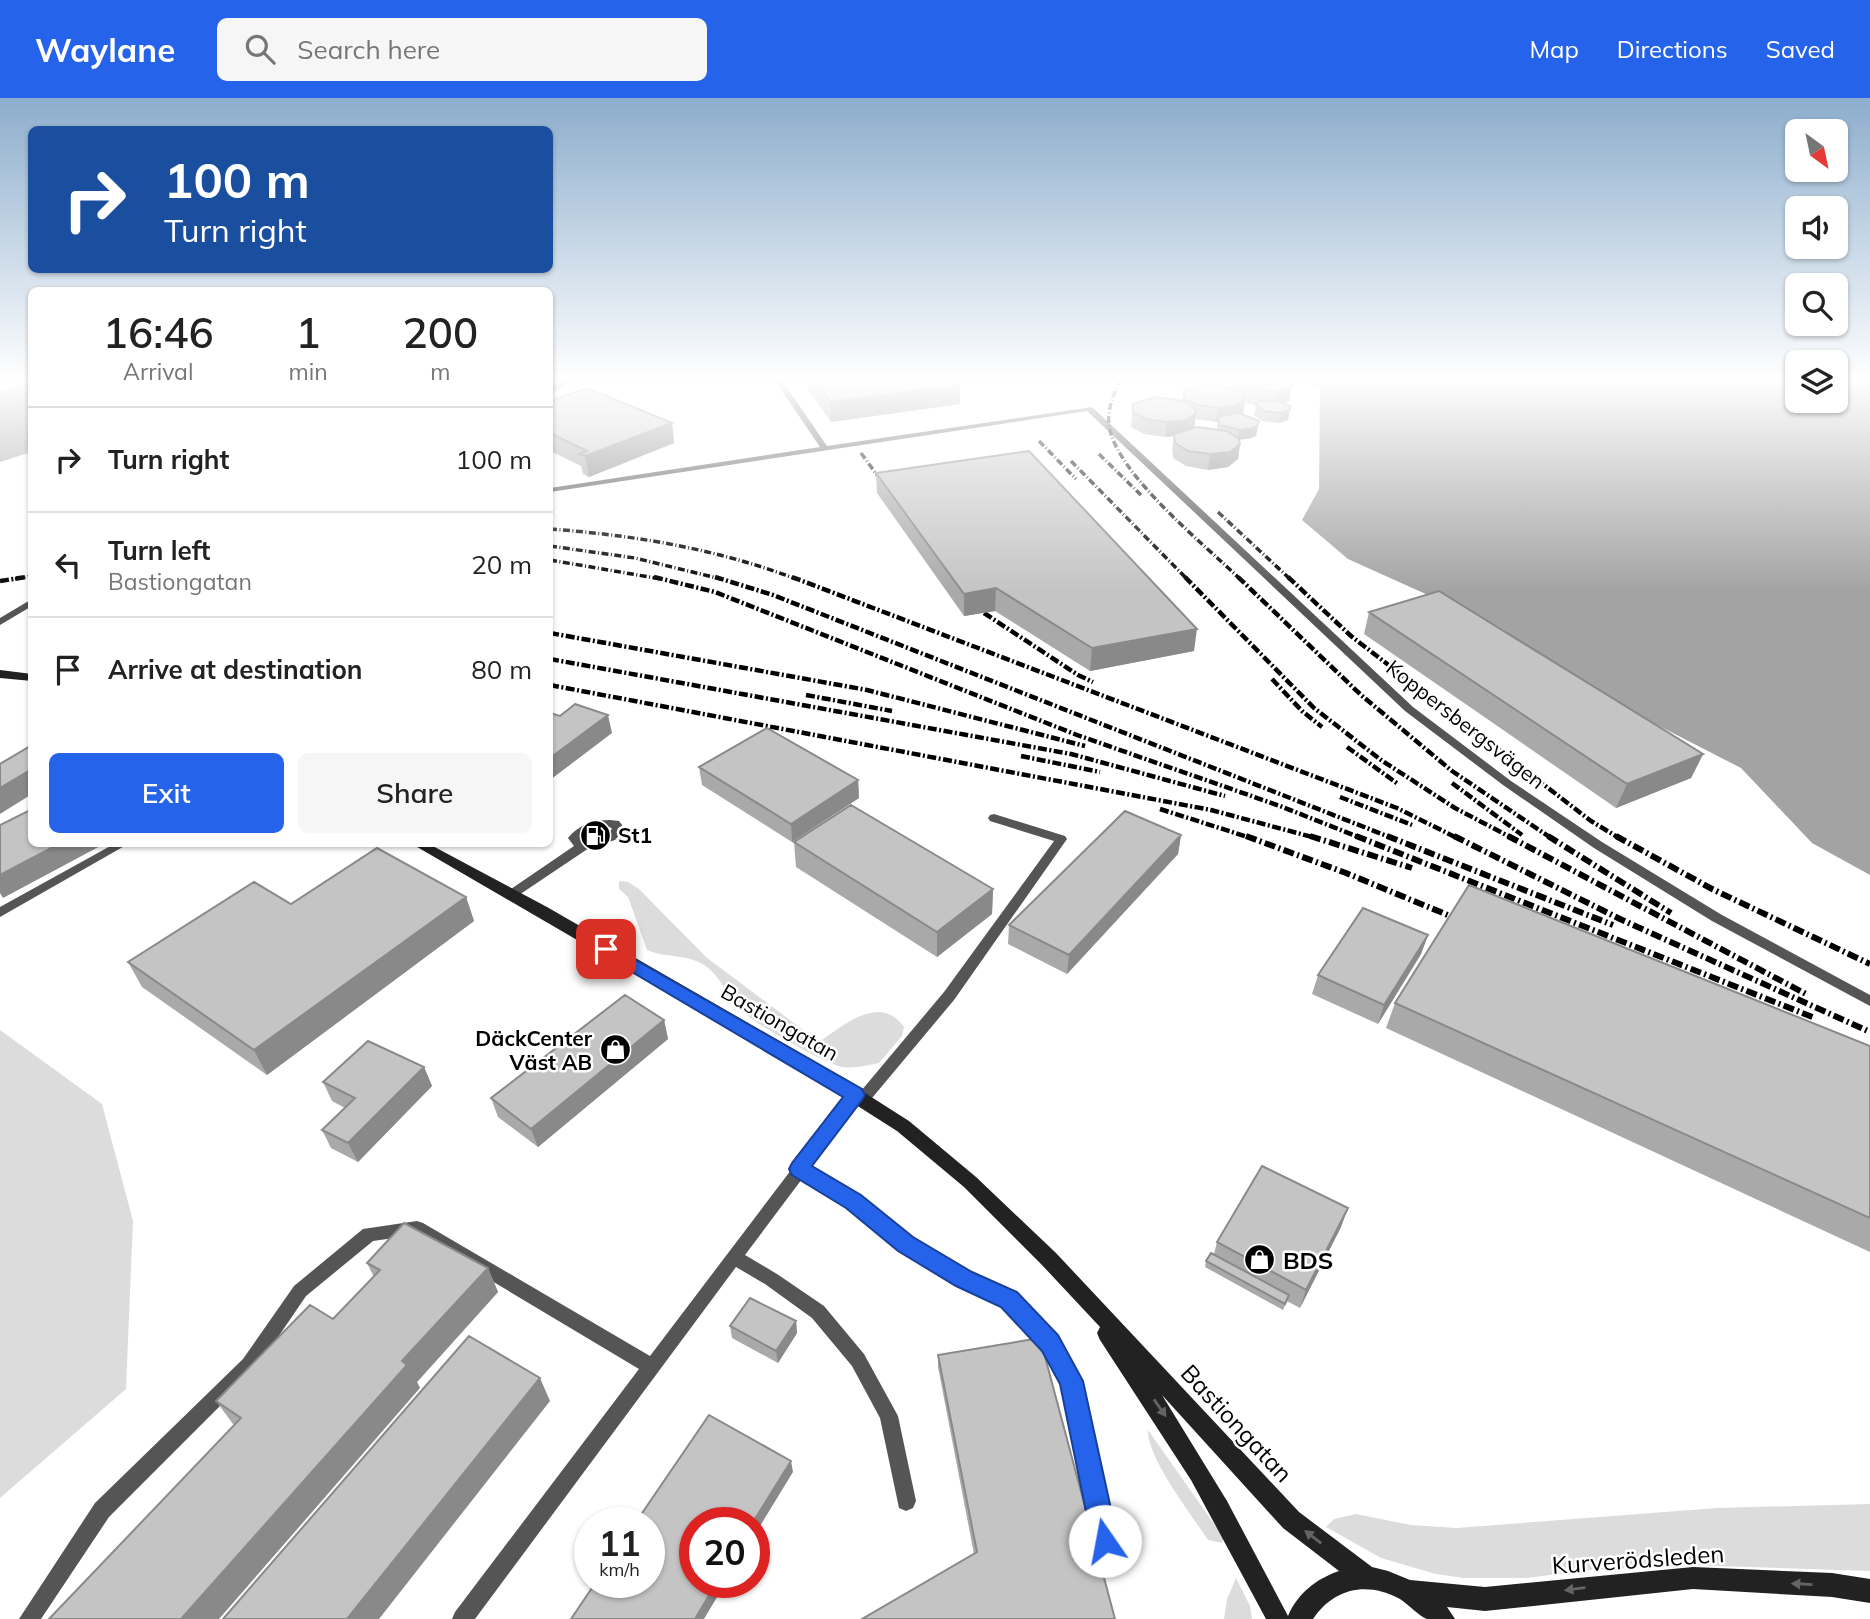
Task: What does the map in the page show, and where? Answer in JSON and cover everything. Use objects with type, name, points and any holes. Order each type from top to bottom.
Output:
[{"type":"main road","points":[[0,674],[28,678]]},
{"type":"main road","name":"Bastiongatan","points":[[425,847],[512,894],[859,1097],[903,1126],[970,1182],[1078,1292],[1291,1520],[1367,1578]]},
{"type":"main road","name":"Bastiongatan","points":[[1078,1292],[1166,1416],[1246,1554],[1278,1619]]},
{"type":"main road","name":"Kurverödsleden","points":[[1299,1619],[1311,1599],[1331,1584],[1354,1578],[1389,1582],[1410,1591],[1485,1599],[1693,1578],[1832,1585],[1870,1591]]},
{"type":"main road","name":"Kurverödsleden","points":[[1410,1591],[1443,1619]]},
{"type":"lane","points":[[553,490],[818,450]]},
{"type":"lane","name":"Koppersbergsvägen","points":[[1133,450],[1409,709],[1507,783],[1619,858],[1717,918],[1870,1001]]},
{"type":"lane","points":[[0,622],[28,604]]},
{"type":"lane","points":[[462,1619],[799,1169],[948,996],[1061,839],[994,818]]},
{"type":"lane","points":[[0,914],[117,847]]},
{"type":"lane","points":[[512,894],[582,847]]},
{"type":"lane","points":[[799,1169],[854,1201],[905,1244],[964,1279],[1009,1300],[1050,1343],[1071,1381],[1105,1541]]},
{"type":"lane","points":[[29,1619],[102,1510],[249,1365],[300,1291],[369,1234],[417,1227],[651,1366]]},
{"type":"lane","points":[[733,1258],[771,1279],[818,1312],[858,1360],[889,1416],[906,1501]]},
{"type":"shaded area","points":[[0,450],[28,450],[28,453],[0,462]]},
{"type":"shaded area","points":[[1319,450],[1870,450],[1870,875],[1812,843],[1741,768],[1624,708],[1499,627],[1348,559],[1302,520],[1319,489]]},
{"type":"shaded area","points":[[619,881],[628,882],[639,889],[706,957],[819,1042],[851,1021],[873,1012],[894,1017],[904,1027],[902,1036],[879,1063],[851,1068],[833,1064],[790,1042],[742,1011],[715,975],[704,965],[691,959],[647,950],[628,897],[619,889]]},
{"type":"shaded area","points":[[0,1030],[102,1104],[133,1221],[126,1389],[0,1498]]},
{"type":"shaded area","points":[[1148,1430],[1224,1538],[1222,1543],[1208,1540],[1182,1502],[1162,1471]]},
{"type":"shaded area","points":[[1870,1504],[1870,1571],[1687,1565],[1589,1570],[1527,1578],[1464,1578],[1436,1574],[1381,1558],[1326,1527],[1334,1519],[1356,1514],[1411,1525],[1457,1528],[1717,1508]]},
{"type":"shaded area","points":[[1236,1578],[1250,1606],[1252,1619],[1224,1619],[1227,1599]]},
{"type":"building","points":[[585,450],[601,450],[585,456],[579,454],[587,451]]},
{"type":"building","points":[[1186,450],[1233,450],[1210,454]]},
{"type":"building","points":[[1029,451],[1197,629],[1092,648],[996,588],[964,594],[876,473]]},
{"type":"building","points":[[1439,591],[1703,754],[1627,784],[1369,612]]},
{"type":"building","points":[[575,704],[608,715],[553,756],[553,714],[560,716]]},
{"type":"building","points":[[767,728],[858,780],[791,824],[699,767]]},
{"type":"building","points":[[28,747],[28,771],[0,788],[0,764]]},
{"type":"building","points":[[851,805],[993,889],[937,932],[794,842]]},
{"type":"building","points":[[28,811],[28,847],[53,847],[0,875],[0,825]]},
{"type":"building","points":[[1125,811],[1181,835],[1069,955],[1009,925]]},
{"type":"building","points":[[598,822],[604,829],[589,834],[583,830]]},
{"type":"building","points":[[377,848],[466,897],[254,1050],[128,962],[254,882],[291,904]]},
{"type":"building","points":[[1469,885],[1870,1046],[1870,1218],[1395,1003]]},
{"type":"building","points":[[1363,908],[1428,935],[1384,1005],[1318,975]]},
{"type":"building","points":[[625,995],[664,1020],[531,1129],[491,1098]]},
{"type":"building","points":[[368,1041],[424,1067],[348,1143],[322,1130],[355,1098],[323,1082]]},
{"type":"building","points":[[1262,1166],[1348,1208],[1306,1290],[1217,1242]]},
{"type":"building","points":[[404,1223],[488,1268],[402,1361],[407,1365],[181,1619],[49,1619],[241,1418],[216,1401],[310,1305],[333,1319],[380,1270],[367,1263]]},
{"type":"building","points":[[1211,1253],[1289,1295],[1285,1304],[1206,1261]]},
{"type":"building","points":[[750,1298],[796,1321],[776,1351],[730,1326]]},
{"type":"building","points":[[469,1336],[540,1378],[347,1619],[223,1619]]},
{"type":"building","points":[[1040,1338],[1115,1619],[862,1619],[977,1552],[938,1355]]},
{"type":"building","points":[[709,1415],[791,1461],[762,1507],[679,1507],[679,1598],[707,1598],[695,1619],[571,1619],[585,1598],[665,1598],[665,1507],[646,1507]]},
{"type":"railway","points":[[1048,450],[1076,479]]},
{"type":"railway","points":[[1118,450],[1144,486],[1240,579]]},
{"type":"railway","points":[[861,453],[888,490]]},
{"type":"railway","points":[[1099,454],[1141,495]]},
{"type":"railway","points":[[1071,461],[1187,579]]},
{"type":"railway","points":[[1218,512],[1290,579]]},
{"type":"railway","points":[[553,529],[675,545],[736,559],[796,579]]},
{"type":"railway","points":[[553,546],[635,558],[721,579]]},
{"type":"railway","points":[[553,561],[661,579]]},
{"type":"railway","points":[[0,581],[26,577]]},
{"type":"railway","points":[[15,579],[28,577]]},
{"type":"railway","points":[[654,577],[715,592],[1077,735],[1280,806],[1361,838]]},
{"type":"railway","points":[[715,577],[773,595],[1392,838]]},
{"type":"railway","points":[[792,577],[1397,808],[1457,838]]},
{"type":"railway","points":[[1185,577],[1314,708],[1381,760],[1455,808],[1512,838]]},
{"type":"railway","points":[[1238,577],[1361,695],[1452,771],[1549,836]]},
{"type":"railway","points":[[1288,577],[1351,636],[1591,821],[1619,838]]},
{"type":"railway","points":[[984,613],[1078,675],[1093,682]]},
{"type":"railway","points":[[553,634],[867,690],[1085,746]]},
{"type":"railway","points":[[553,660],[1071,754],[1225,796]]},
{"type":"railway","points":[[1272,679],[1302,711],[1322,727]]},
{"type":"railway","points":[[553,686],[1211,810],[1316,838]]},
{"type":"railway","points":[[806,695],[892,711]]},
{"type":"railway","points":[[1347,747],[1398,784]]},
{"type":"railway","points":[[1021,756],[1100,772]]},
{"type":"railway","points":[[1452,783],[1522,835]]},
{"type":"railway","points":[[1340,797],[1412,825]]},
{"type":"railway","points":[[1160,809],[1251,838]]},
{"type":"railway","points":[[1246,836],[1455,918]]},
{"type":"railway","points":[[1310,836],[1412,868]]},
{"type":"railway","points":[[1356,836],[1815,1018]]},
{"type":"railway","points":[[1387,836],[1613,925]]},
{"type":"railway","points":[[1454,836],[1620,919],[1870,1032]]},
{"type":"railway","points":[[1508,836],[1806,994]]},
{"type":"railway","points":[[1549,836],[1671,913]]},
{"type":"railway","points":[[1616,836],[1712,889],[1870,964]]},
{"type":"place","name":"St1","points":[[595,835]]},
{"type":"place","name":"DäckCenter Väst AB","points":[[615,1050]]},
{"type":"place","name":"BDS","points":[[1260,1260]]},
{"type":"route","points":[[606,949],[856,1095],[799,1169],[854,1201],[905,1244],[964,1279],[1009,1300],[1050,1343],[1071,1381],[1105,1541]]}]
